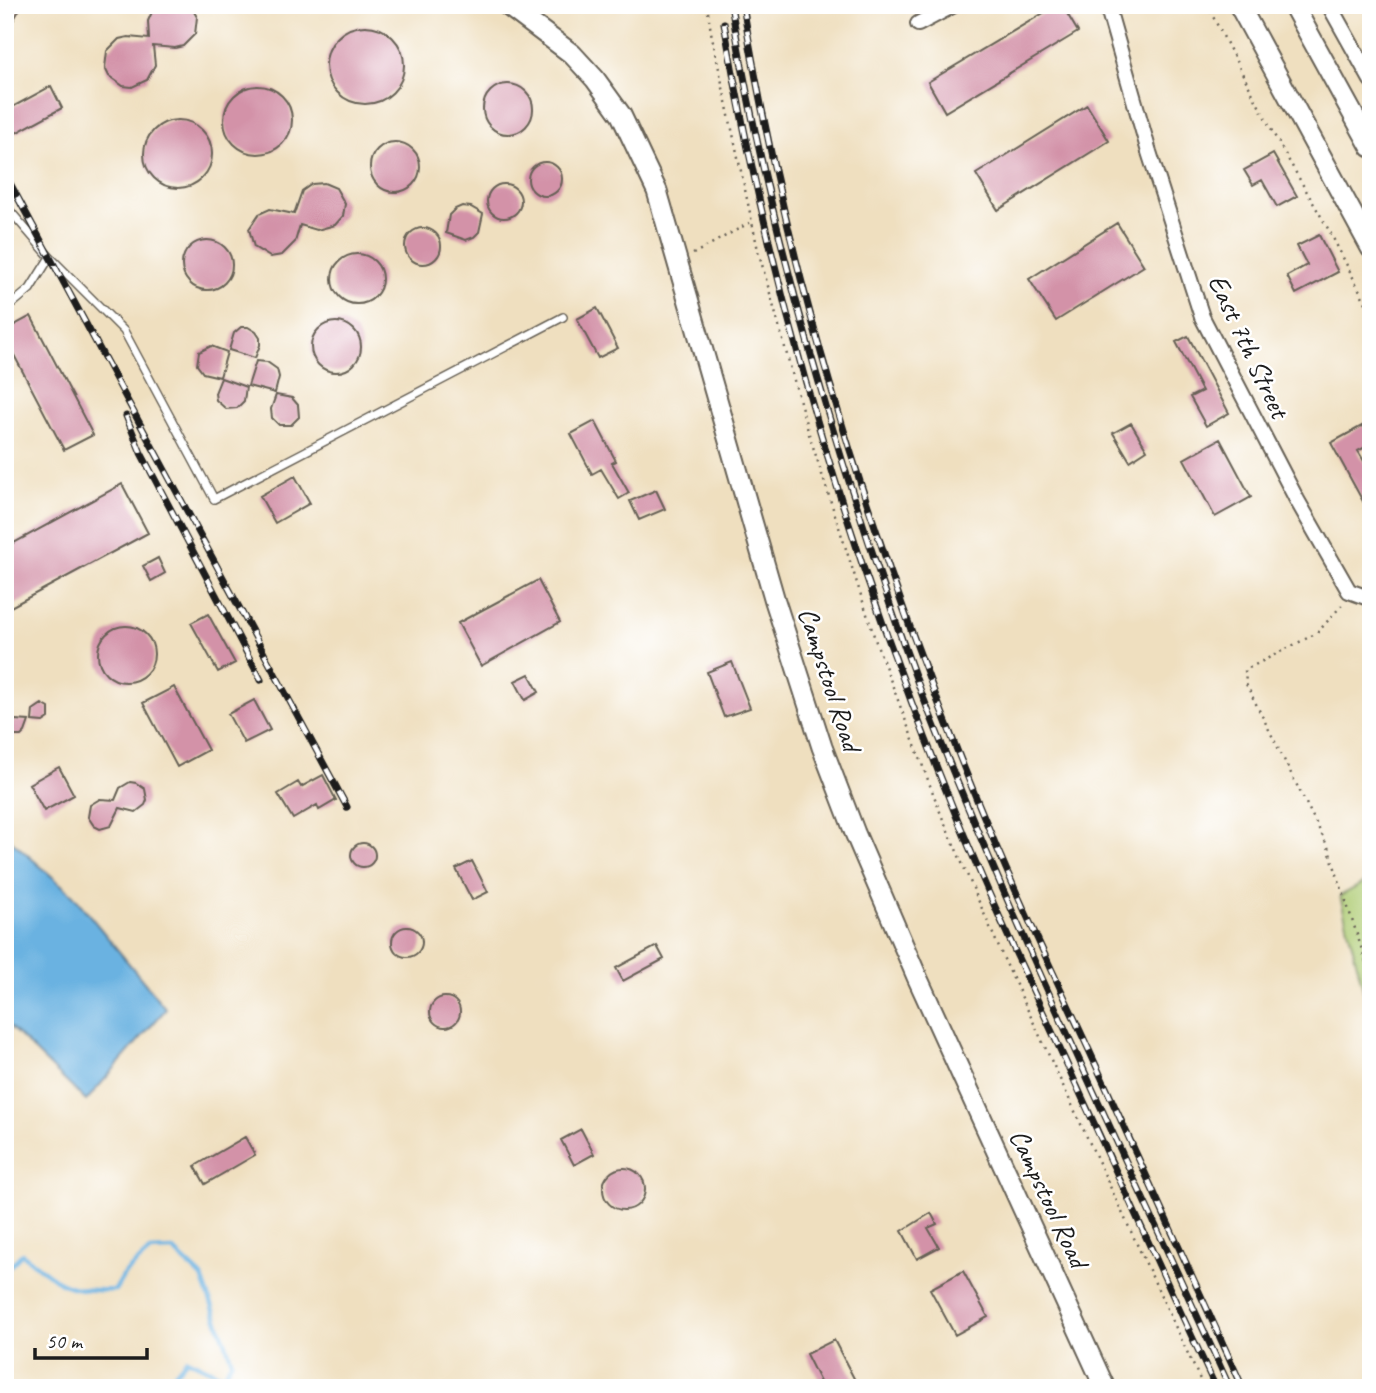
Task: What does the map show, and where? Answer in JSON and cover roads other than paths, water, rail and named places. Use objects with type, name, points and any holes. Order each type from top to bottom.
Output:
[{"type":"main road","name":"Campstool Road","points":[[507,5],[572,54],[595,79],[621,115],[657,191],[775,601],[822,747],[855,833],[917,977],[1105,1388]]},
{"type":"main road","points":[[1239,5],[1371,248]]},
{"type":"main road","points":[[1293,5],[1371,147]]},
{"type":"street","points":[[918,24],[954,5]]},
{"type":"street","name":"East 7th Street","points":[[1107,5],[1149,152],[1202,317],[1297,500],[1349,591],[1365,597]]},
{"type":"street","points":[[1329,5],[1370,76]]},
{"type":"lane","points":[[5,205],[50,257],[124,331],[214,499],[563,317]]},
{"type":"lane","points":[[5,310],[30,289],[50,257]]},
{"type":"water","points":[[5,835],[73,895],[166,1009],[86,1101],[5,1022]]},
{"type":"waterway","points":[[5,1271],[22,1254],[64,1284],[84,1289],[115,1290],[125,1273],[150,1251],[173,1250],[202,1277],[232,1361],[223,1376],[187,1359],[175,1373],[176,1388]]},
{"type":"railway","points":[[731,5],[753,122],[794,295],[844,466],[912,668],[995,872],[1230,1388]]},
{"type":"railway","points":[[743,5],[786,221],[814,328],[845,434],[916,643],[1008,873],[1243,1388]]},
{"type":"railway","points":[[724,23],[742,121],[788,315],[814,412],[875,602],[984,882],[1216,1388]]},
{"type":"railway","points":[[5,174],[347,807]]},
{"type":"railway","points":[[126,416],[141,453],[261,680]]}]
